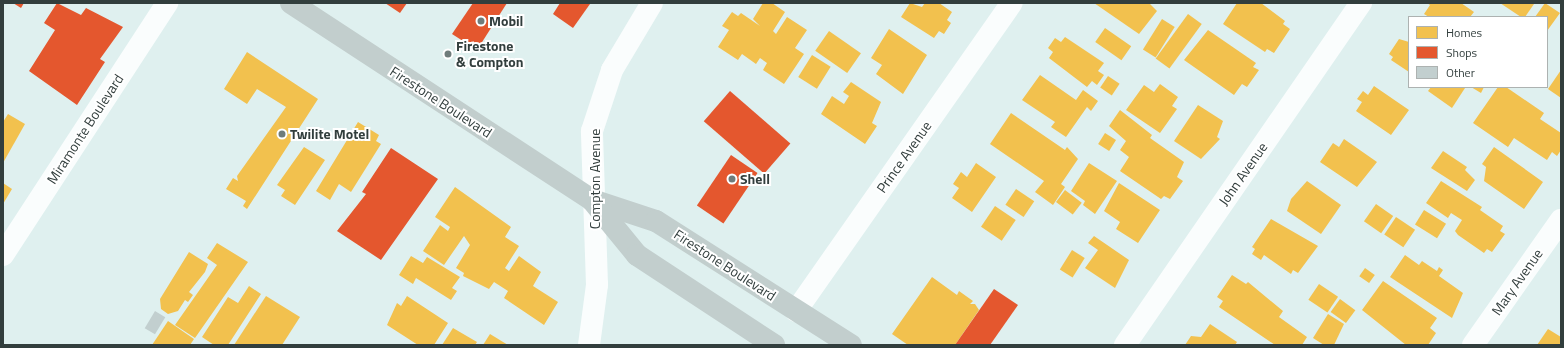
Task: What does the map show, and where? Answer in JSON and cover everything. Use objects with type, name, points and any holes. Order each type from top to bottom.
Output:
[{"type":"main road","name":"Firestone Boulevard","points":[[291,3],[592,200],[656,221],[851,345]]},
{"type":"main road","name":"Firestone Boulevard","points":[[592,200],[637,255],[774,345]]},
{"type":"street","name":"Miramonte Boulevard","points":[[3,255],[167,3]]},
{"type":"street","name":"Compton Avenue","points":[[589,345],[597,285],[592,200],[592,131],[612,70],[652,3]]},
{"type":"street","name":"Prince Avenue","points":[[796,311],[1012,3]]},
{"type":"street","name":"John Avenue","points":[[1125,345],[1361,3]]},
{"type":"street","name":"Mary Avenue","points":[[1473,345],[1561,220]]},
{"type":"building: Homes","points":[[763,3],[772,3],[785,12],[773,31],[776,34],[787,17],[807,30],[795,48],[804,54],[784,84],[763,70],[767,63],[760,58],[756,64],[742,54],[738,60],[718,47],[729,30],[722,26],[732,12],[738,16],[741,13],[760,26],[753,19]]},
{"type":"building: Homes","points":[[910,3],[922,7],[925,3],[939,3],[952,12],[947,20],[951,23],[944,34],[939,31],[934,38],[901,17]]},
{"type":"building: Homes","points":[[1094,3],[1149,3],[1157,11],[1139,34]]},
{"type":"building: Homes","points":[[1237,3],[1261,3],[1285,21],[1283,24],[1290,29],[1274,53],[1267,49],[1265,52],[1223,24]]},
{"type":"building: Homes","points":[[1427,3],[1461,3],[1474,12],[1471,16],[1427,16],[1424,14],[1430,5]]},
{"type":"building: Homes","points":[[1500,3],[1534,4],[1526,16],[1520,16]]},
{"type":"building: Homes","points":[[1545,3],[1560,13],[1548,30],[1548,16],[1536,16]]},
{"type":"building: Homes","points":[[1188,14],[1202,24],[1169,68],[1156,58]]},
{"type":"building: Homes","points":[[1162,19],[1175,27],[1156,57],[1143,50]]},
{"type":"building: Homes","points":[[1105,28],[1131,46],[1121,60],[1095,42]]},
{"type":"building: Homes","points":[[889,29],[927,55],[903,94],[876,74],[882,65],[871,58]]},
{"type":"building: Homes","points":[[1208,30],[1256,63],[1253,67],[1259,70],[1247,87],[1242,84],[1234,95],[1184,60]]},
{"type":"building: Homes","points":[[829,31],[861,53],[847,73],[815,51]]},
{"type":"building: Homes","points":[[1065,37],[1104,63],[1098,71],[1104,75],[1097,85],[1092,81],[1087,87],[1049,58],[1053,52],[1048,48],[1055,38],[1061,42]]},
{"type":"building: Homes","points":[[1399,39],[1408,42],[1408,71],[1391,60],[1393,57],[1389,54]]},
{"type":"building: Homes","name":"Twilite Motel","points":[[247,52],[318,99],[247,209],[243,206],[246,201],[226,189],[233,178],[238,181],[237,176],[286,107],[257,89],[247,104],[224,89]]},
{"type":"building: Homes","points":[[812,55],[831,67],[817,89],[798,77]]},
{"type":"building: Homes","points":[[1561,70],[1561,98],[1548,89]]},
{"type":"building: Homes","points":[[1040,75],[1076,100],[1083,90],[1098,101],[1091,111],[1087,107],[1066,137],[1051,127],[1055,122],[1022,100]]},
{"type":"building: Homes","points":[[1108,76],[1120,84],[1112,95],[1100,88]]},
{"type":"building: Homes","points":[[851,82],[881,102],[872,123],[877,126],[865,144],[821,114],[832,96],[844,104],[849,96],[843,92]]},
{"type":"building: Homes","points":[[1160,84],[1178,97],[1172,106],[1177,109],[1160,133],[1126,110],[1144,85],[1154,92]]},
{"type":"building: Homes","points":[[1374,86],[1409,110],[1391,135],[1356,111],[1362,102],[1357,99],[1363,91],[1368,95]]},
{"type":"building: Homes","points":[[1430,88],[1465,88],[1452,108],[1428,91]]},
{"type":"building: Homes","points":[[1473,88],[1484,88],[1481,93]]},
{"type":"building: Homes","points":[[1497,88],[1507,88],[1544,113],[1540,119],[1561,133],[1561,150],[1557,156],[1552,152],[1547,160],[1514,138],[1508,147],[1473,123]]},
{"type":"building: Homes","points":[[1198,105],[1223,121],[1217,137],[1220,139],[1201,159],[1174,141]]},
{"type":"building: Homes","points":[[1120,110],[1152,135],[1150,138],[1184,162],[1177,177],[1183,181],[1170,199],[1164,196],[1161,199],[1120,171],[1129,157],[1120,150],[1126,141],[1109,126]]},
{"type":"building: Homes","points":[[1011,113],[1065,150],[1067,147],[1078,159],[1061,184],[1065,187],[1053,205],[1035,192],[1044,181],[990,144]]},
{"type":"building: Homes","points":[[8,114],[25,124],[3,163],[3,122]]},
{"type":"building: Homes","points":[[358,122],[379,135],[376,141],[381,144],[351,192],[339,184],[330,200],[316,191]]},
{"type":"building: Homes","points":[[1105,133],[1116,140],[1109,151],[1098,144]]},
{"type":"building: Homes","points":[[1344,139],[1377,162],[1357,187],[1320,162],[1333,143],[1339,147]]},
{"type":"building: Homes","points":[[304,147],[325,160],[295,205],[281,196],[285,190],[277,185]]},
{"type":"building: Homes","points":[[1494,147],[1543,182],[1524,209],[1484,181],[1486,167],[1482,164]]},
{"type":"building: Homes","points":[[1443,151],[1467,167],[1465,170],[1475,180],[1467,191],[1431,168]]},
{"type":"building: Homes","points":[[976,163],[996,177],[972,212],[952,198],[959,188],[953,184],[961,172],[967,177]]},
{"type":"building: Homes","points":[[1089,163],[1117,181],[1095,214],[1083,205],[1085,201],[1071,191]]},
{"type":"building: Homes","points":[[1307,181],[1341,205],[1321,234],[1287,211],[1291,199]]},
{"type":"building: Homes","points":[[1441,181],[1482,207],[1480,210],[1503,226],[1500,231],[1505,234],[1492,252],[1487,249],[1484,253],[1458,235],[1455,231],[1462,220],[1451,213],[1448,218],[1426,203]]},
{"type":"building: Homes","points":[[3,183],[12,189],[3,204]]},
{"type":"building: Homes","points":[[1119,183],[1160,210],[1138,243],[1116,229],[1120,222],[1104,211]]},
{"type":"building: Homes","points":[[455,187],[511,227],[505,237],[519,246],[505,268],[509,271],[519,256],[541,272],[533,286],[558,302],[544,325],[504,298],[508,291],[494,282],[489,289],[463,276],[464,273],[456,268],[470,245],[464,236],[444,265],[423,251],[440,225],[448,231],[450,227],[435,217]]},
{"type":"building: Homes","points":[[1016,189],[1034,201],[1024,217],[1005,205]]},
{"type":"building: Homes","points":[[1065,190],[1082,203],[1073,215],[1056,202]]},
{"type":"building: Homes","points":[[1376,204],[1393,216],[1381,233],[1364,221]]},
{"type":"building: Homes","points":[[995,206],[1016,220],[1002,241],[981,227]]},
{"type":"building: Homes","points":[[1424,210],[1446,224],[1437,238],[1415,224]]},
{"type":"building: Homes","points":[[1396,217],[1415,230],[1403,247],[1384,234]]},
{"type":"building: Homes","points":[[1271,219],[1318,246],[1298,273],[1293,270],[1291,274],[1264,255],[1261,260],[1252,254],[1255,249],[1252,247]]},
{"type":"building: Homes","points":[[1094,236],[1129,260],[1115,288],[1085,268],[1098,250],[1088,243]]},
{"type":"building: Homes","points":[[217,243],[248,262],[195,338],[175,325],[217,265],[207,258]]},
{"type":"building: Homes","points":[[1072,250],[1085,258],[1073,277],[1060,270]]},
{"type":"building: Homes","points":[[189,252],[208,264],[205,272],[189,292],[193,295],[188,302],[185,300],[178,311],[168,314],[161,309],[160,299]]},
{"type":"building: Homes","points":[[1405,255],[1419,265],[1422,261],[1437,271],[1439,267],[1443,270],[1439,276],[1463,293],[1452,318],[1390,277]]},
{"type":"building: Homes","points":[[411,256],[423,263],[427,257],[460,277],[452,288],[457,291],[451,300],[416,278],[413,284],[399,275]]},
{"type":"building: Homes","points":[[1365,268],[1375,275],[1369,283],[1359,276]]},
{"type":"building: Homes","points":[[1232,275],[1246,284],[1248,282],[1283,311],[1279,317],[1307,337],[1302,345],[1275,345],[1219,307],[1223,301],[1217,297]]},
{"type":"building: Homes","points":[[932,277],[957,295],[959,291],[973,301],[970,304],[975,304],[979,310],[955,345],[908,345],[892,334]]},
{"type":"building: Homes","points":[[1383,281],[1437,318],[1430,328],[1436,333],[1428,345],[1406,345],[1362,310]]},
{"type":"building: Homes","points":[[1319,284],[1338,297],[1327,313],[1308,300]]},
{"type":"building: Homes","points":[[249,286],[261,294],[228,345],[214,345],[202,337],[228,297],[238,303]]},
{"type":"building: Homes","points":[[266,296],[300,317],[282,345],[234,345]]},
{"type":"building: Homes","points":[[407,296],[448,323],[434,345],[418,345],[387,325],[397,303],[401,306]]},
{"type":"building: Homes","points":[[1340,299],[1355,310],[1346,323],[1331,312]]},
{"type":"building: Homes","points":[[1328,314],[1344,324],[1334,345],[1324,345],[1313,338]]},
{"type":"building: Homes","points":[[168,321],[194,339],[190,345],[152,345]]},
{"type":"building: Homes","points":[[1210,324],[1237,342],[1235,345],[1185,345],[1191,336],[1201,337]]},
{"type":"building: Homes","points":[[453,328],[477,342],[475,345],[442,345]]},
{"type":"building: Homes","points":[[1548,329],[1561,337],[1561,345],[1537,345]]},
{"type":"building: Homes","points":[[490,334],[508,345],[483,345]]},
{"type":"building: Shops","points":[[13,3],[24,3],[21,8]]},
{"type":"building: Shops","points":[[57,3],[81,15],[86,8],[123,27],[100,59],[105,62],[77,105],[29,71],[55,30],[44,23]]},
{"type":"building: Shops","points":[[385,3],[407,3],[400,13]]},
{"type":"building: Shops","points":[[473,3],[507,3],[477,50],[452,34]]},
{"type":"building: Shops","points":[[560,3],[590,4],[573,28],[553,14]]},
{"type":"building: Shops","points":[[730,91],[790,143],[764,174],[704,121]]},
{"type":"building: Shops","points":[[391,148],[438,179],[381,260],[337,231],[366,194],[362,192]]},
{"type":"building: Shops","points":[[731,155],[758,173],[723,223],[697,206]]},
{"type":"building: Shops","points":[[994,289],[1018,305],[990,345],[955,345]]},
{"type":"building: Other","points":[[155,311],[165,317],[155,334],[145,328]]},
{"type":"place","name":"Mobil","points":[[481,21]]},
{"type":"place","name":"Firestone & Compton","points":[[448,54]]},
{"type":"place","name":"Twilite Motel","points":[[282,134]]},
{"type":"place","name":"Shell","points":[[732,179]]}]
